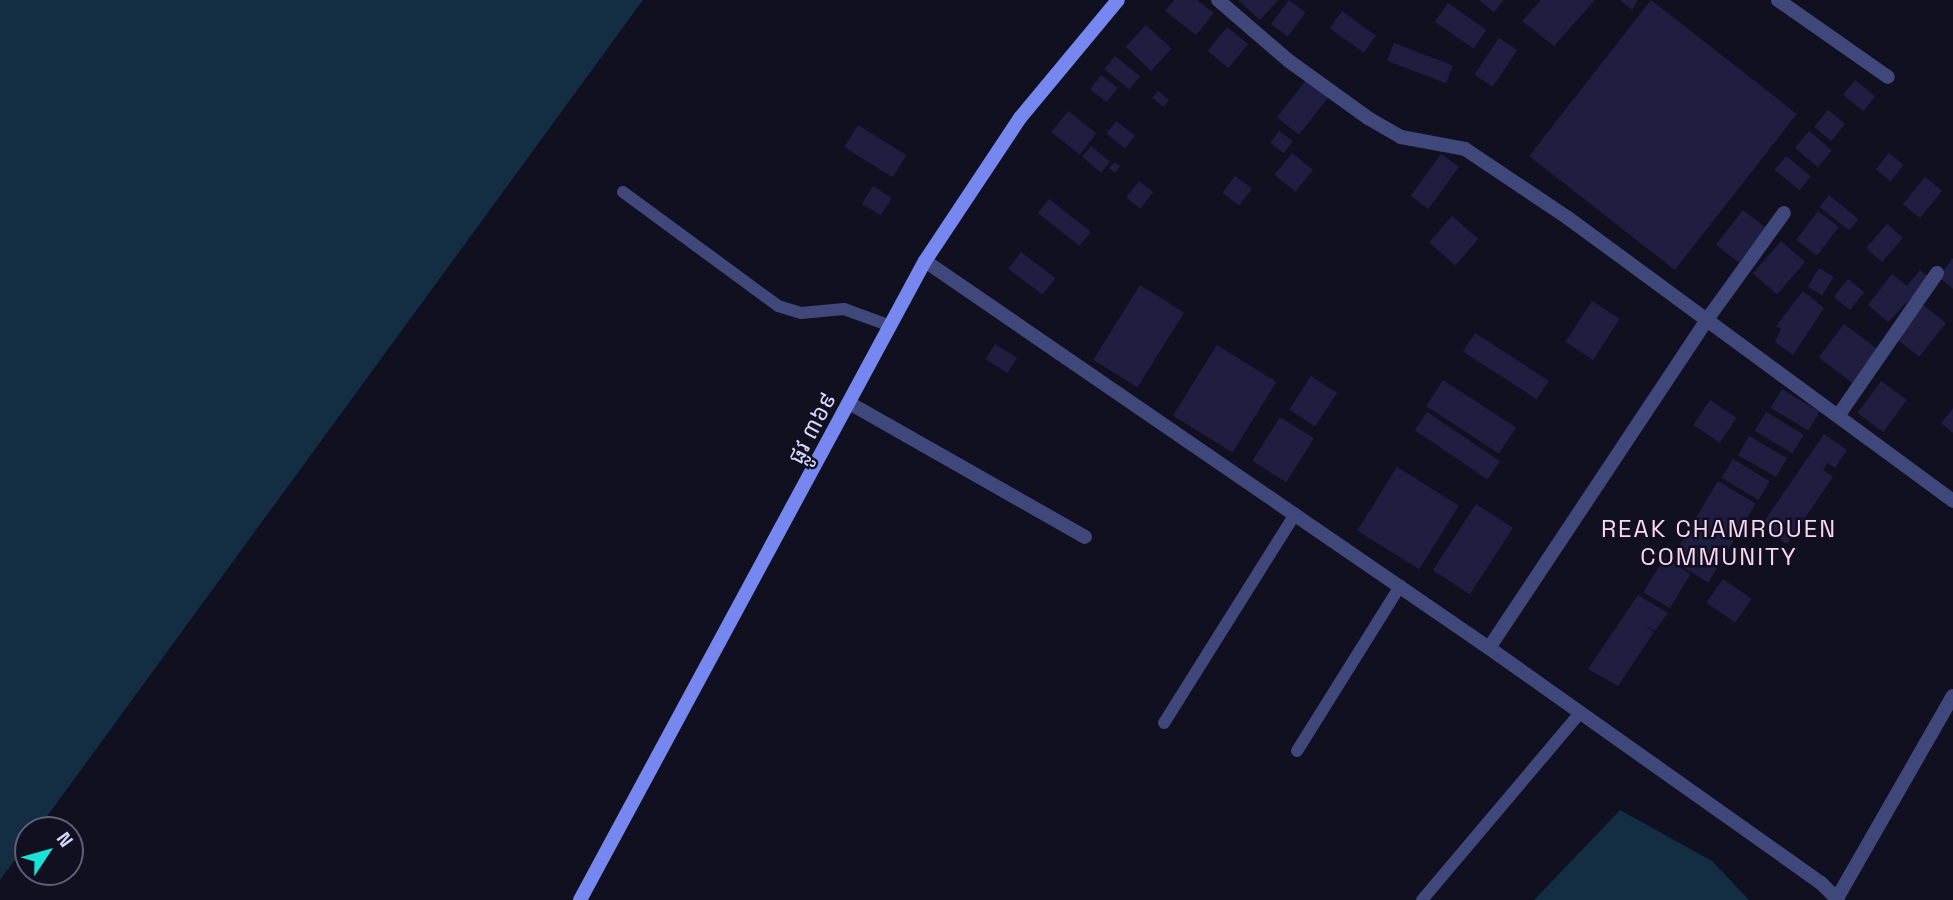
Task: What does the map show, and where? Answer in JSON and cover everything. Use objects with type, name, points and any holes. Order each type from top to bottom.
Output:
[{"type":"main road","name":"ផ្លូវ ៣៦៩","points":[[580,900],[851,404],[925,261],[1020,118],[1118,0]]},
{"type":"street","points":[[1218,0],[1289,61],[1368,118],[1401,137],[1465,149],[1568,218],[1953,501]]},
{"type":"street","points":[[1778,0],[1888,77]]},
{"type":"street","points":[[1489,648],[1706,321],[1784,213]]},
{"type":"street","points":[[925,261],[1489,648],[1821,883],[1837,899],[1953,696]]},
{"type":"street","points":[[1838,416],[1937,274]]},
{"type":"street","points":[[851,404],[1085,537]]},
{"type":"lane","points":[[623,192],[778,306],[801,313],[844,309],[891,326]]},
{"type":"lane","points":[[1164,723],[1295,514]]},
{"type":"lane","points":[[1297,751],[1400,586]]},
{"type":"lane","points":[[1422,900],[1579,714]]},
{"type":"water","points":[[0,0],[643,0],[47,816],[14,816],[14,861],[0,880]]},
{"type":"water","points":[[1620,810],[1712,861],[1749,900],[1534,900]]},
{"type":"building","points":[[1174,0],[1197,0],[1214,13],[1196,35],[1165,11]]},
{"type":"building","points":[[1238,0],[1278,0],[1260,20]]},
{"type":"building","points":[[1289,0],[1306,13],[1288,37],[1271,24]]},
{"type":"building","points":[[1479,0],[1504,0],[1494,12]]},
{"type":"building","points":[[1541,0],[1595,0],[1554,46],[1522,21]]},
{"type":"building","points":[[1620,0],[1638,0],[1632,10]]},
{"type":"building","points":[[1651,0],[1797,114],[1675,270],[1529,156]]},
{"type":"building","points":[[1448,3],[1487,30],[1473,49],[1435,22]]},
{"type":"building","points":[[1342,11],[1376,36],[1364,53],[1330,28]]},
{"type":"building","points":[[1146,25],[1172,49],[1151,71],[1126,47]]},
{"type":"building","points":[[1227,27],[1248,44],[1228,68],[1207,51]]},
{"type":"building","points":[[1499,38],[1517,50],[1493,87],[1474,74]]},
{"type":"building","points":[[1394,43],[1453,66],[1446,83],[1387,61]]},
{"type":"building","points":[[1115,56],[1140,76],[1129,89],[1104,69]]},
{"type":"building","points":[[1101,75],[1118,88],[1107,102],[1090,89]]},
{"type":"building","points":[[1307,79],[1329,96],[1299,135],[1277,118]]},
{"type":"building","points":[[1855,80],[1875,96],[1863,111],[1843,95]]},
{"type":"building","points":[[1158,91],[1169,100],[1163,107],[1152,98]]},
{"type":"building","points":[[1828,110],[1845,124],[1831,141],[1814,127]]},
{"type":"building","points":[[1068,111],[1096,133],[1080,154],[1051,132]]},
{"type":"building","points":[[1116,121],[1135,136],[1125,148],[1106,134]]},
{"type":"building","points":[[858,125],[906,155],[893,177],[844,147]]},
{"type":"building","points":[[1279,131],[1293,141],[1284,153],[1270,143]]},
{"type":"building","points":[[1809,131],[1832,150],[1818,167],[1795,148]]},
{"type":"building","points":[[1091,146],[1110,162],[1101,173],[1082,157]]},
{"type":"building","points":[[1292,153],[1313,170],[1295,192],[1274,175]]},
{"type":"building","points":[[1889,153],[1904,165],[1891,181],[1876,169]]},
{"type":"building","points":[[1441,154],[1459,167],[1428,209],[1410,196]]},
{"type":"building","points":[[1786,156],[1811,176],[1800,190],[1775,170]]},
{"type":"building","points":[[1115,162],[1120,166],[1115,173],[1109,168]]},
{"type":"building","points":[[1235,176],[1252,189],[1239,205],[1222,193]]},
{"type":"building","points":[[1925,177],[1942,191],[1920,218],[1903,204]]},
{"type":"building","points":[[1139,181],[1153,192],[1140,209],[1126,198]]},
{"type":"building","points":[[873,186],[892,198],[881,215],[862,204]]},
{"type":"building","points":[[1829,195],[1859,219],[1849,231],[1820,207]]},
{"type":"building","points":[[1049,199],[1091,232],[1080,246],[1038,213]]},
{"type":"building","points":[[1743,210],[1766,228],[1739,263],[1716,245]]},
{"type":"building","points":[[1818,211],[1839,227],[1817,255],[1796,240]]},
{"type":"building","points":[[1452,216],[1478,239],[1455,265],[1429,242]]},
{"type":"building","points":[[1887,224],[1903,238],[1882,262],[1866,248]]},
{"type":"building","points":[[1781,241],[1805,262],[1777,294],[1753,273]]},
{"type":"building","points":[[1021,252],[1055,278],[1043,295],[1008,269]]},
{"type":"building","points":[[1953,258],[1953,289],[1938,277]]},
{"type":"building","points":[[1819,268],[1834,277],[1822,296],[1808,287]]},
{"type":"building","points":[[1920,270],[1930,278],[1888,322],[1868,305],[1892,274],[1907,286]]},
{"type":"building","points":[[1848,279],[1864,292],[1850,310],[1834,297]]},
{"type":"building","points":[[1140,285],[1184,313],[1137,387],[1093,360]]},
{"type":"building","points":[[1803,291],[1824,308],[1793,355],[1775,342],[1781,329],[1776,326]]},
{"type":"building","points":[[1592,301],[1620,319],[1593,360],[1565,342]]},
{"type":"building","points":[[1923,305],[1946,323],[1919,357],[1897,339]]},
{"type":"building","points":[[1844,324],[1880,351],[1855,385],[1819,358]]},
{"type":"building","points":[[1475,333],[1549,381],[1537,399],[1463,351]]},
{"type":"building","points":[[995,344],[1017,358],[1008,373],[985,359]]},
{"type":"building","points":[[1217,345],[1276,382],[1232,452],[1173,415]]},
{"type":"building","points":[[1311,376],[1337,393],[1315,426],[1289,410]]},
{"type":"building","points":[[1443,380],[1516,427],[1499,453],[1426,406]]},
{"type":"building","points":[[1881,381],[1907,400],[1883,432],[1857,413]]},
{"type":"building","points":[[1782,389],[1820,412],[1808,431],[1771,408]]},
{"type":"building","points":[[1710,400],[1737,418],[1720,443],[1693,425]]},
{"type":"building","points":[[1953,408],[1953,433],[1941,423]]},
{"type":"building","points":[[1427,412],[1500,461],[1488,479],[1415,430]]},
{"type":"building","points":[[1766,412],[1804,435],[1792,454],[1755,431]]},
{"type":"building","points":[[1280,417],[1314,438],[1286,482],[1252,461]]},
{"type":"building","points":[[1824,434],[1847,450],[1835,468],[1828,463],[1823,470],[1833,477],[1787,544],[1761,526]]},
{"type":"building","points":[[1749,436],[1787,458],[1776,477],[1738,455]]},
{"type":"building","points":[[1733,459],[1770,481],[1759,500],[1722,478]]},
{"type":"building","points":[[1397,467],[1459,506],[1419,569],[1357,531]]},
{"type":"building","points":[[1718,481],[1756,504],[1708,583],[1671,560]]},
{"type":"building","points":[[1476,504],[1513,528],[1470,594],[1433,570]]},
{"type":"building","points":[[1664,558],[1691,574],[1670,608],[1643,592]]},
{"type":"building","points":[[1723,579],[1752,599],[1735,623],[1706,603]]},
{"type":"building","points":[[1638,595],[1668,613],[1655,631],[1643,624],[1654,632],[1618,686],[1588,669]]},
{"type":"district","name":"REAK CHAMROUEN COMMUNITY","points":[[1719,543]]}]
